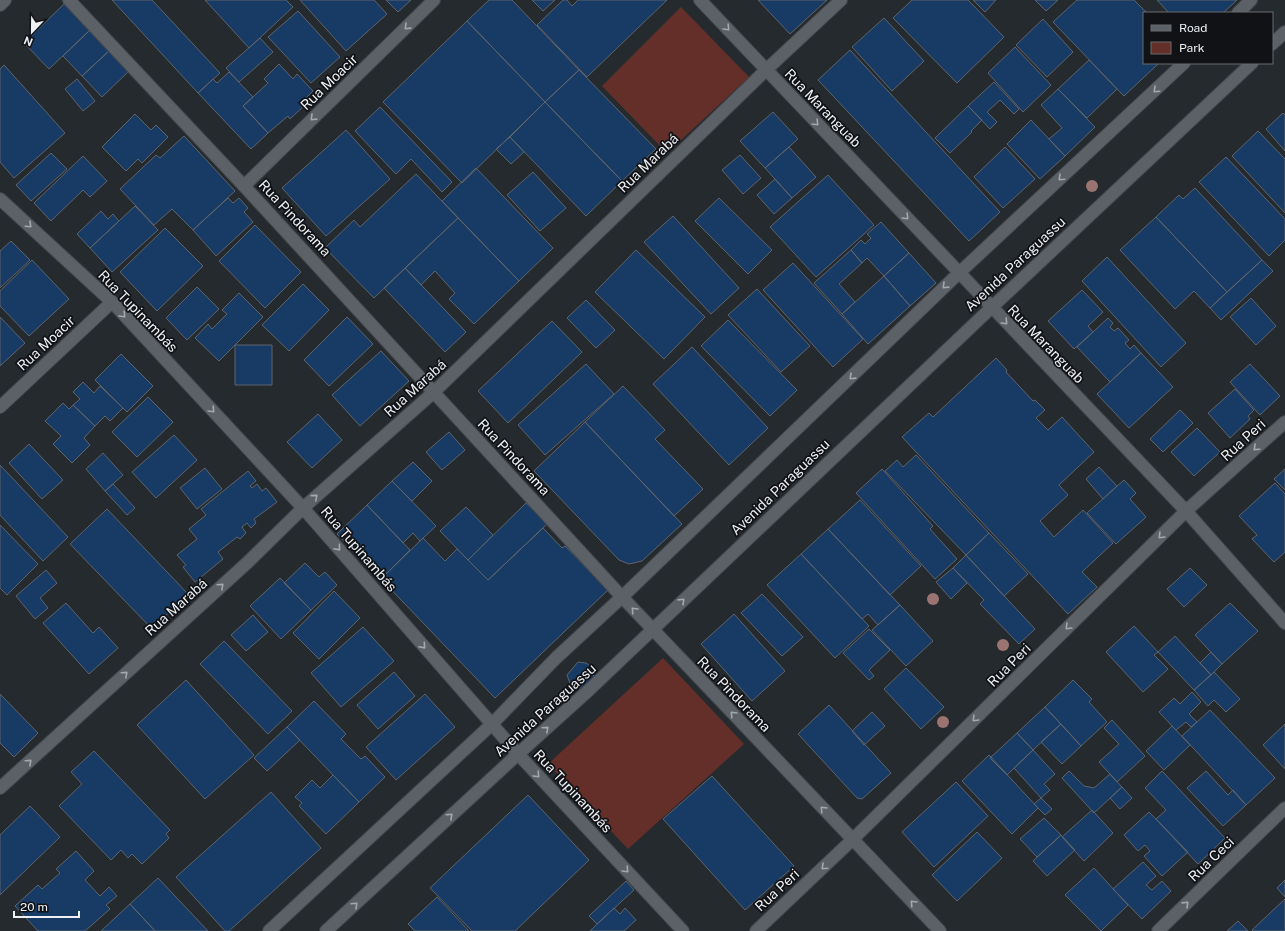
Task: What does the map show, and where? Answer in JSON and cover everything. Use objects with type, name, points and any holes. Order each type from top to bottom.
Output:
[{"type":"street","points":[[0,4],[5,0]]},
{"type":"street","name":"Rua Pindorama","points":[[68,0],[244,186],[622,597],[940,931]]},
{"type":"street","name":"Rua Moacir","points":[[244,186],[434,0]]},
{"type":"street","name":"Rua Maranguab","points":[[700,0],[1186,512],[1285,623]]},
{"type":"street","name":"Rua Marabá","points":[[0,788],[248,562],[303,508],[434,392],[766,70],[841,0]]},
{"type":"street","points":[[1239,12],[1252,0]]},
{"type":"street","points":[[1273,43],[1285,32]]},
{"type":"street","name":"Avenida Paraguassu","points":[[269,931],[492,725],[556,658],[622,597],[959,273],[1183,64]]},
{"type":"street","name":"Avenida Paraguassu","points":[[326,931],[589,690],[991,308],[1251,64]]},
{"type":"street","name":"Rua Tupinambás","points":[[0,199],[112,302],[303,508],[518,754],[683,931]]},
{"type":"street","name":"Rua Moacir","points":[[0,407],[112,302]]},
{"type":"street","name":"Rua Peri","points":[[756,931],[852,840],[1186,512],[1285,422]]},
{"type":"street","name":"Rua Ceci","points":[[1158,931],[1285,808]]},
{"type":"green space","points":[[681,7],[749,77],[667,153],[602,86]]},
{"type":"green space","points":[[663,658],[744,744],[628,849],[548,764]]},
{"type":"building","points":[[112,0],[152,0],[220,73],[198,93]]},
{"type":"building","points":[[205,0],[286,0],[293,7],[249,48]]},
{"type":"building","points":[[300,0],[374,0],[387,14],[346,51]]},
{"type":"building","points":[[386,0],[411,0],[398,12]]},
{"type":"building","points":[[489,0],[512,0],[579,70],[545,102],[467,21]]},
{"type":"building","points":[[532,0],[555,0],[543,11]]},
{"type":"building","points":[[563,0],[567,0],[572,6],[578,0],[667,0],[587,77],[537,25]]},
{"type":"building","points":[[758,0],[827,0],[790,34]]},
{"type":"building","points":[[912,0],[968,0],[1004,37],[957,83],[893,18]]},
{"type":"building","points":[[973,0],[996,0],[985,12]]},
{"type":"building","points":[[1035,0],[1058,0],[1046,11]]},
{"type":"building","points":[[1077,0],[1134,0],[1146,12],[1143,12],[1143,64],[1158,64],[1124,96],[1053,22]]},
{"type":"building","points":[[1157,0],[1237,0],[1224,12],[1168,12]]},
{"type":"building","points":[[65,3],[90,30],[49,69],[24,43]]},
{"type":"building","points":[[298,11],[340,57],[311,83],[268,37]]},
{"type":"building","points":[[884,18],[924,61],[892,91],[852,47]]},
{"type":"building","points":[[1043,19],[1073,52],[1047,77],[1016,45]]},
{"type":"building","points":[[467,21],[545,102],[462,183],[383,102]]},
{"type":"building","points":[[90,30],[110,50],[82,76],[63,56]]},
{"type":"building","points":[[260,38],[273,52],[239,82],[226,68]]},
{"type":"building","points":[[1015,47],[1051,85],[1023,112],[988,73]]},
{"type":"building","points":[[110,50],[129,71],[102,97],[82,76]]},
{"type":"building","points":[[850,50],[1000,212],[969,241],[818,80]]},
{"type":"building","points":[[1089,60],[1117,89],[1087,118],[1058,89]]},
{"type":"building","points":[[279,64],[293,79],[297,74],[313,91],[304,100],[307,103],[290,119],[288,116],[268,133],[243,106],[268,83],[264,79]]},
{"type":"building","points":[[4,65],[65,133],[14,178],[0,162],[0,69]]},
{"type":"building","points":[[579,70],[656,149],[622,181],[545,102]]},
{"type":"building","points":[[229,72],[253,97],[243,106],[268,133],[251,149],[198,93],[213,79],[217,83]]},
{"type":"building","points":[[77,79],[95,101],[83,111],[65,89]]},
{"type":"building","points":[[994,82],[1019,109],[1014,114],[1000,100],[987,112],[997,122],[990,129],[968,106]]},
{"type":"building","points":[[1058,89],[1095,127],[1065,156],[1049,139],[1062,128],[1041,105]]},
{"type":"building","points":[[545,102],[622,181],[586,216],[510,137]]},
{"type":"building","points":[[968,106],[982,120],[950,153],[935,138]]},
{"type":"building","points":[[380,107],[452,182],[442,192],[411,159],[396,174],[355,131]]},
{"type":"building","points":[[773,112],[798,139],[765,168],[740,141]]},
{"type":"building","points":[[1283,113],[1285,115],[1285,151],[1266,129]]},
{"type":"building","points":[[135,114],[151,130],[156,125],[168,137],[142,163],[138,159],[126,171],[102,147]]},
{"type":"building","points":[[1031,120],[1065,156],[1040,179],[1007,144]]},
{"type":"building","points":[[346,130],[390,179],[326,236],[282,188]]},
{"type":"building","points":[[1258,131],[1285,159],[1285,213],[1232,156]]},
{"type":"building","points":[[184,136],[235,191],[193,230],[172,209],[154,225],[120,189],[156,155],[160,158]]},
{"type":"building","points":[[510,137],[524,152],[511,164],[496,149]]},
{"type":"building","points":[[789,147],[816,177],[792,198],[765,168]]},
{"type":"building","points":[[1005,147],[1035,179],[1003,208],[974,177]]},
{"type":"building","points":[[51,153],[67,169],[31,201],[16,185]]},
{"type":"building","points":[[740,155],[761,178],[743,194],[722,170]]},
{"type":"building","points":[[83,156],[107,181],[90,197],[83,190],[51,221],[34,203]]},
{"type":"building","points":[[1226,157],[1285,219],[1285,240],[1269,256],[1199,182]]},
{"type":"building","points":[[476,168],[553,248],[519,281],[442,201]]},
{"type":"building","points":[[533,172],[566,208],[540,231],[507,195]]},
{"type":"building","points":[[416,174],[458,218],[374,298],[325,248],[354,220],[360,227]]},
{"type":"building","points":[[828,175],[874,225],[816,277],[770,227]]},
{"type":"building","points":[[775,179],[792,198],[774,214],[757,195]]},
{"type":"building","points":[[1195,188],[1262,260],[1227,292],[1156,217],[1179,195],[1183,199]]},
{"type":"building","points":[[228,198],[233,203],[239,198],[248,208],[244,212],[253,222],[216,256],[193,230]]},
{"type":"building","points":[[719,198],[772,250],[748,274],[695,221]]},
{"type":"building","points":[[135,206],[158,230],[112,272],[90,248]]},
{"type":"building","points":[[101,211],[108,219],[113,214],[119,221],[90,248],[77,234]]},
{"type":"building","points":[[673,216],[739,288],[711,314],[644,242]]},
{"type":"building","points":[[1156,217],[1227,292],[1210,308],[1194,291],[1175,309],[1120,250]]},
{"type":"building","points":[[458,218],[519,281],[474,324],[449,299],[455,293],[435,271],[421,285],[405,268]]},
{"type":"building","points":[[881,222],[909,253],[884,276],[867,258],[862,263],[851,250],[861,240],[865,244],[871,238],[867,234]]},
{"type":"building","points":[[255,225],[301,272],[265,308],[219,261]]},
{"type":"building","points":[[165,228],[203,266],[157,311],[120,272]]},
{"type":"building","points":[[11,241],[30,260],[0,288],[0,251]]},
{"type":"building","points":[[636,250],[705,317],[664,359],[595,292]]},
{"type":"building","points":[[851,250],[862,263],[839,284],[855,302],[842,314],[814,283]]},
{"type":"building","points":[[909,253],[936,283],[910,306],[884,276]]},
{"type":"building","points":[[1107,257],[1186,343],[1161,367],[1082,281]]},
{"type":"building","points":[[32,260],[69,299],[29,336],[0,306],[0,291]]},
{"type":"building","points":[[1262,260],[1273,271],[1221,320],[1210,308]]},
{"type":"building","points":[[793,263],[863,339],[833,367],[763,290]]},
{"type":"building","points":[[405,268],[466,332],[445,352],[384,288]]},
{"type":"building","points":[[884,276],[910,306],[868,344],[842,314]]},
{"type":"building","points":[[303,284],[329,310],[289,351],[262,325]]},
{"type":"building","points":[[197,287],[219,309],[187,340],[166,318]]},
{"type":"building","points":[[757,289],[810,346],[781,372],[728,315]]},
{"type":"building","points":[[1082,290],[1103,312],[1088,326],[1093,332],[1074,349],[1048,321]]},
{"type":"building","points":[[239,293],[263,317],[219,361],[195,338],[208,324],[212,329],[227,314],[222,310]]},
{"type":"building","points":[[1251,298],[1276,326],[1256,345],[1230,317]]},
{"type":"building","points":[[586,300],[615,330],[596,348],[567,318]]},
{"type":"building","points":[[0,317],[25,343],[0,366]]},
{"type":"building","points":[[347,317],[373,344],[329,386],[304,360]]},
{"type":"building","points":[[1108,318],[1113,323],[1110,327],[1114,331],[1118,328],[1129,340],[1125,343],[1130,349],[1134,345],[1141,353],[1110,382],[1077,347]]},
{"type":"building","points":[[728,320],[797,390],[770,416],[701,346]]},
{"type":"building","points":[[552,321],[582,352],[508,423],[478,391]]},
{"type":"building","points":[[235,345],[272,345],[272,385],[235,385]]},
{"type":"building","points":[[692,347],[768,428],[729,465],[653,384]]},
{"type":"building","points":[[381,351],[409,381],[360,426],[332,395]]},
{"type":"building","points":[[1141,353],[1173,387],[1129,428],[1097,394]]},
{"type":"building","points":[[121,354],[153,386],[127,412],[95,380]]},
{"type":"building","points":[[996,358],[1007,370],[1006,372],[1033,401],[1035,400],[1045,410],[1036,418],[1048,430],[1062,417],[1094,452],[1059,485],[1068,495],[1040,521],[1054,537],[1083,510],[1113,543],[1082,572],[1097,587],[1068,614],[902,437],[929,413],[933,417]]},
{"type":"building","points":[[586,364],[614,394],[545,455],[518,425]]},
{"type":"building","points":[[1250,364],[1280,396],[1260,415],[1230,382]]},
{"type":"building","points":[[83,382],[94,393],[100,386],[123,408],[110,421],[105,416],[95,426],[73,405],[80,399],[73,392]]},
{"type":"building","points":[[623,386],[665,430],[655,439],[703,489],[674,516],[585,422]]},
{"type":"building","points":[[1235,389],[1254,410],[1248,416],[1250,419],[1230,438],[1208,413]]},
{"type":"building","points":[[148,397],[173,422],[137,457],[112,432]]},
{"type":"building","points":[[63,403],[69,409],[73,405],[95,426],[84,438],[90,445],[72,463],[53,444],[61,436],[45,421]]},
{"type":"building","points":[[1180,410],[1193,423],[1163,452],[1150,439]]},
{"type":"building","points":[[318,414],[342,440],[312,468],[287,442]]},
{"type":"building","points":[[585,422],[682,524],[642,561],[629,564],[619,560],[534,471]]},
{"type":"building","points":[[1197,428],[1220,452],[1194,476],[1171,452]]},
{"type":"building","points":[[449,432],[465,450],[442,470],[426,452]]},
{"type":"building","points":[[174,435],[197,460],[156,498],[132,472]]},
{"type":"building","points":[[29,444],[63,480],[42,499],[9,463]]},
{"type":"building","points":[[103,453],[123,475],[105,491],[86,469]]},
{"type":"building","points":[[916,455],[989,533],[966,555],[885,471],[897,460],[903,467]]},
{"type":"building","points":[[413,462],[432,481],[412,501],[392,481]]},
{"type":"building","points":[[0,465],[68,537],[43,561],[0,515]]},
{"type":"building","points":[[1099,467],[1117,486],[1103,499],[1086,479]]},
{"type":"building","points":[[205,468],[222,489],[197,509],[180,488]]},
{"type":"building","points":[[882,469],[933,526],[930,529],[957,559],[935,579],[856,493]]},
{"type":"building","points":[[1285,469],[1285,490],[1274,479]]},
{"type":"building","points":[[248,471],[256,481],[250,486],[252,488],[257,484],[262,491],[266,488],[277,502],[254,519],[256,523],[251,528],[247,523],[242,527],[246,533],[240,539],[237,537],[218,552],[223,559],[195,582],[183,567],[186,565],[177,555],[197,539],[189,529],[206,515],[201,509]]},
{"type":"building","points":[[1124,480],[1136,493],[1130,499],[1146,517],[1116,544],[1087,513]]},
{"type":"building","points":[[392,481],[436,526],[420,541],[413,533],[403,543],[367,505]]},
{"type":"building","points":[[1275,483],[1285,494],[1285,552],[1274,562],[1252,539],[1257,535],[1239,516]]},
{"type":"building","points":[[113,484],[135,508],[127,515],[105,491]]},
{"type":"building","points":[[860,500],[921,566],[890,595],[828,529]]},
{"type":"building","points":[[526,503],[547,524],[488,580],[468,560]]},
{"type":"building","points":[[367,505],[410,550],[381,579],[337,534]]},
{"type":"building","points":[[466,507],[493,535],[468,560],[440,531]]},
{"type":"building","points":[[107,509],[188,594],[152,629],[70,544]]},
{"type":"building","points":[[0,525],[38,564],[7,595],[0,588]]},
{"type":"building","points":[[543,528],[562,548],[565,546],[608,590],[495,698],[381,579],[423,538],[445,561],[457,549],[488,580]]},
{"type":"building","points":[[828,529],[900,605],[878,625],[868,614],[862,619],[801,554]]},
{"type":"building","points":[[989,533],[1028,574],[1004,596],[966,555]]},
{"type":"building","points":[[801,554],[869,626],[835,658],[767,585]]},
{"type":"building","points":[[966,555],[1035,629],[1019,644],[980,604],[984,600],[953,568]]},
{"type":"building","points":[[305,563],[319,577],[325,572],[337,585],[311,610],[284,583]]},
{"type":"building","points":[[953,568],[967,583],[951,599],[936,582]]},
{"type":"building","points":[[1190,568],[1207,585],[1184,607],[1167,589]]},
{"type":"building","points":[[46,570],[57,583],[40,598],[48,608],[35,619],[16,596]]},
{"type":"building","points":[[280,578],[311,610],[281,639],[250,606]]},
{"type":"building","points":[[334,591],[360,618],[319,659],[293,633]]},
{"type":"building","points":[[762,594],[803,637],[782,656],[741,613]]},
{"type":"building","points":[[66,603],[93,633],[99,627],[118,648],[89,674],[43,623]]},
{"type":"building","points":[[1230,603],[1258,631],[1222,664],[1195,635]]},
{"type":"building","points":[[900,605],[933,641],[906,666],[872,630]]},
{"type":"building","points":[[734,614],[785,671],[752,701],[701,644]]},
{"type":"building","points":[[253,615],[268,632],[246,651],[231,635]]},
{"type":"building","points":[[1134,626],[1158,652],[1154,655],[1168,669],[1143,692],[1106,652]]},
{"type":"building","points":[[363,627],[394,661],[341,707],[311,673]]},
{"type":"building","points":[[869,629],[890,650],[869,670],[874,676],[869,680],[843,653]]},
{"type":"building","points":[[1175,636],[1211,675],[1194,690],[1158,652]]},
{"type":"building","points":[[224,641],[292,711],[268,734],[200,664]]},
{"type":"building","points":[[1211,652],[1222,664],[1211,675],[1200,663]]},
{"type":"building","points":[[578,662],[586,663],[593,668],[594,682],[586,689],[571,686],[567,675]]},
{"type":"building","points":[[906,668],[944,707],[921,729],[884,689]]},
{"type":"building","points":[[394,672],[415,696],[378,729],[357,705]]},
{"type":"building","points":[[1214,672],[1240,699],[1226,712],[1214,700],[1208,706],[1194,690]]},
{"type":"building","points":[[186,680],[254,755],[205,799],[137,725]]},
{"type":"building","points":[[1073,680],[1092,699],[1089,702],[1107,722],[1081,746],[1045,707]]},
{"type":"building","points":[[1192,692],[1201,702],[1189,714],[1197,722],[1191,727],[1186,722],[1176,730],[1159,712],[1174,698],[1180,704]]},
{"type":"building","points":[[0,694],[38,733],[14,757],[0,743]]},
{"type":"building","points":[[425,694],[455,727],[396,780],[366,747]]},
{"type":"building","points":[[314,701],[346,734],[341,739],[361,759],[365,756],[385,777],[359,802],[287,727]]},
{"type":"building","points":[[829,705],[891,773],[862,799],[857,798],[798,734]]},
{"type":"building","points":[[1045,707],[1061,724],[1033,750],[1017,733]]},
{"type":"building","points":[[1210,710],[1275,778],[1246,805],[1182,736]]},
{"type":"building","points":[[872,712],[885,726],[864,745],[852,731]]},
{"type":"building","points":[[1112,720],[1145,756],[1117,782],[1099,762],[1119,744],[1104,728]]},
{"type":"building","points":[[1061,724],[1081,746],[1062,764],[1041,742]]},
{"type":"building","points":[[1285,724],[1285,769],[1263,745]]},
{"type":"building","points":[[1172,726],[1190,745],[1164,770],[1146,751]]},
{"type":"building","points":[[287,727],[300,740],[267,771],[254,758]]},
{"type":"building","points":[[1017,733],[1033,750],[1007,775],[990,758]]},
{"type":"building","points":[[1033,750],[1055,774],[1044,784],[1050,790],[1041,798],[1014,768]]},
{"type":"building","points":[[94,751],[170,830],[166,834],[169,838],[142,864],[132,854],[128,858],[121,850],[111,860],[59,806],[82,784],[71,772]]},
{"type":"building","points":[[989,755],[1038,808],[1012,834],[962,781]]},
{"type":"building","points":[[1069,771],[1084,786],[1094,788],[1110,774],[1122,787],[1094,813],[1062,778]]},
{"type":"building","points":[[1162,771],[1225,838],[1198,864],[1156,819],[1166,810],[1145,788]]},
{"type":"building","points":[[1206,771],[1228,795],[1233,790],[1246,805],[1223,826],[1187,788]]},
{"type":"building","points":[[333,775],[359,802],[326,834],[299,806],[302,803],[295,797],[312,780],[320,788]]},
{"type":"building","points":[[712,776],[794,866],[745,910],[663,819]]},
{"type":"building","points":[[956,782],[988,816],[934,867],[902,832]]},
{"type":"building","points":[[1122,787],[1132,798],[1120,809],[1110,798]]},
{"type":"building","points":[[271,792],[321,848],[229,931],[225,931],[176,877]]},
{"type":"building","points":[[528,795],[589,860],[515,931],[472,931],[430,888]]},
{"type":"building","points":[[1041,798],[1052,809],[1045,815],[1034,804]]},
{"type":"building","points":[[30,806],[60,837],[0,895],[0,835]]},
{"type":"building","points":[[1092,810],[1113,833],[1084,861],[1062,837]]},
{"type":"building","points":[[1149,812],[1188,852],[1162,876],[1144,856],[1150,851],[1145,845],[1138,851],[1124,835]]},
{"type":"building","points":[[1044,818],[1061,835],[1037,857],[1020,839]]},
{"type":"building","points":[[977,832],[1002,858],[957,901],[932,875]]},
{"type":"building","points":[[1061,835],[1075,850],[1047,876],[1033,861]]},
{"type":"building","points":[[76,851],[94,871],[85,880],[100,896],[109,887],[117,896],[106,905],[110,909],[85,931],[38,931],[15,906],[38,885],[42,889],[60,873],[56,869]]},
{"type":"building","points":[[1143,862],[1156,876],[1146,885],[1152,890],[1162,881],[1171,891],[1142,919],[1113,889]]},
{"type":"building","points":[[1094,868],[1128,905],[1101,931],[1065,895]]},
{"type":"building","points":[[158,878],[208,931],[155,931],[130,904]]},
{"type":"building","points":[[1285,880],[1285,897],[1277,888]]},
{"type":"building","points":[[626,881],[634,890],[597,924],[589,916]]},
{"type":"building","points":[[437,897],[469,931],[415,931],[408,924]]},
{"type":"building","points":[[1285,899],[1285,931],[1252,930]]},
{"type":"building","points":[[130,904],[155,931],[101,931]]},
{"type":"building","points":[[614,908],[620,914],[625,908],[636,920],[624,931],[590,931]]},
{"type":"building","points":[[1238,921],[1248,931],[1227,931]]}]
